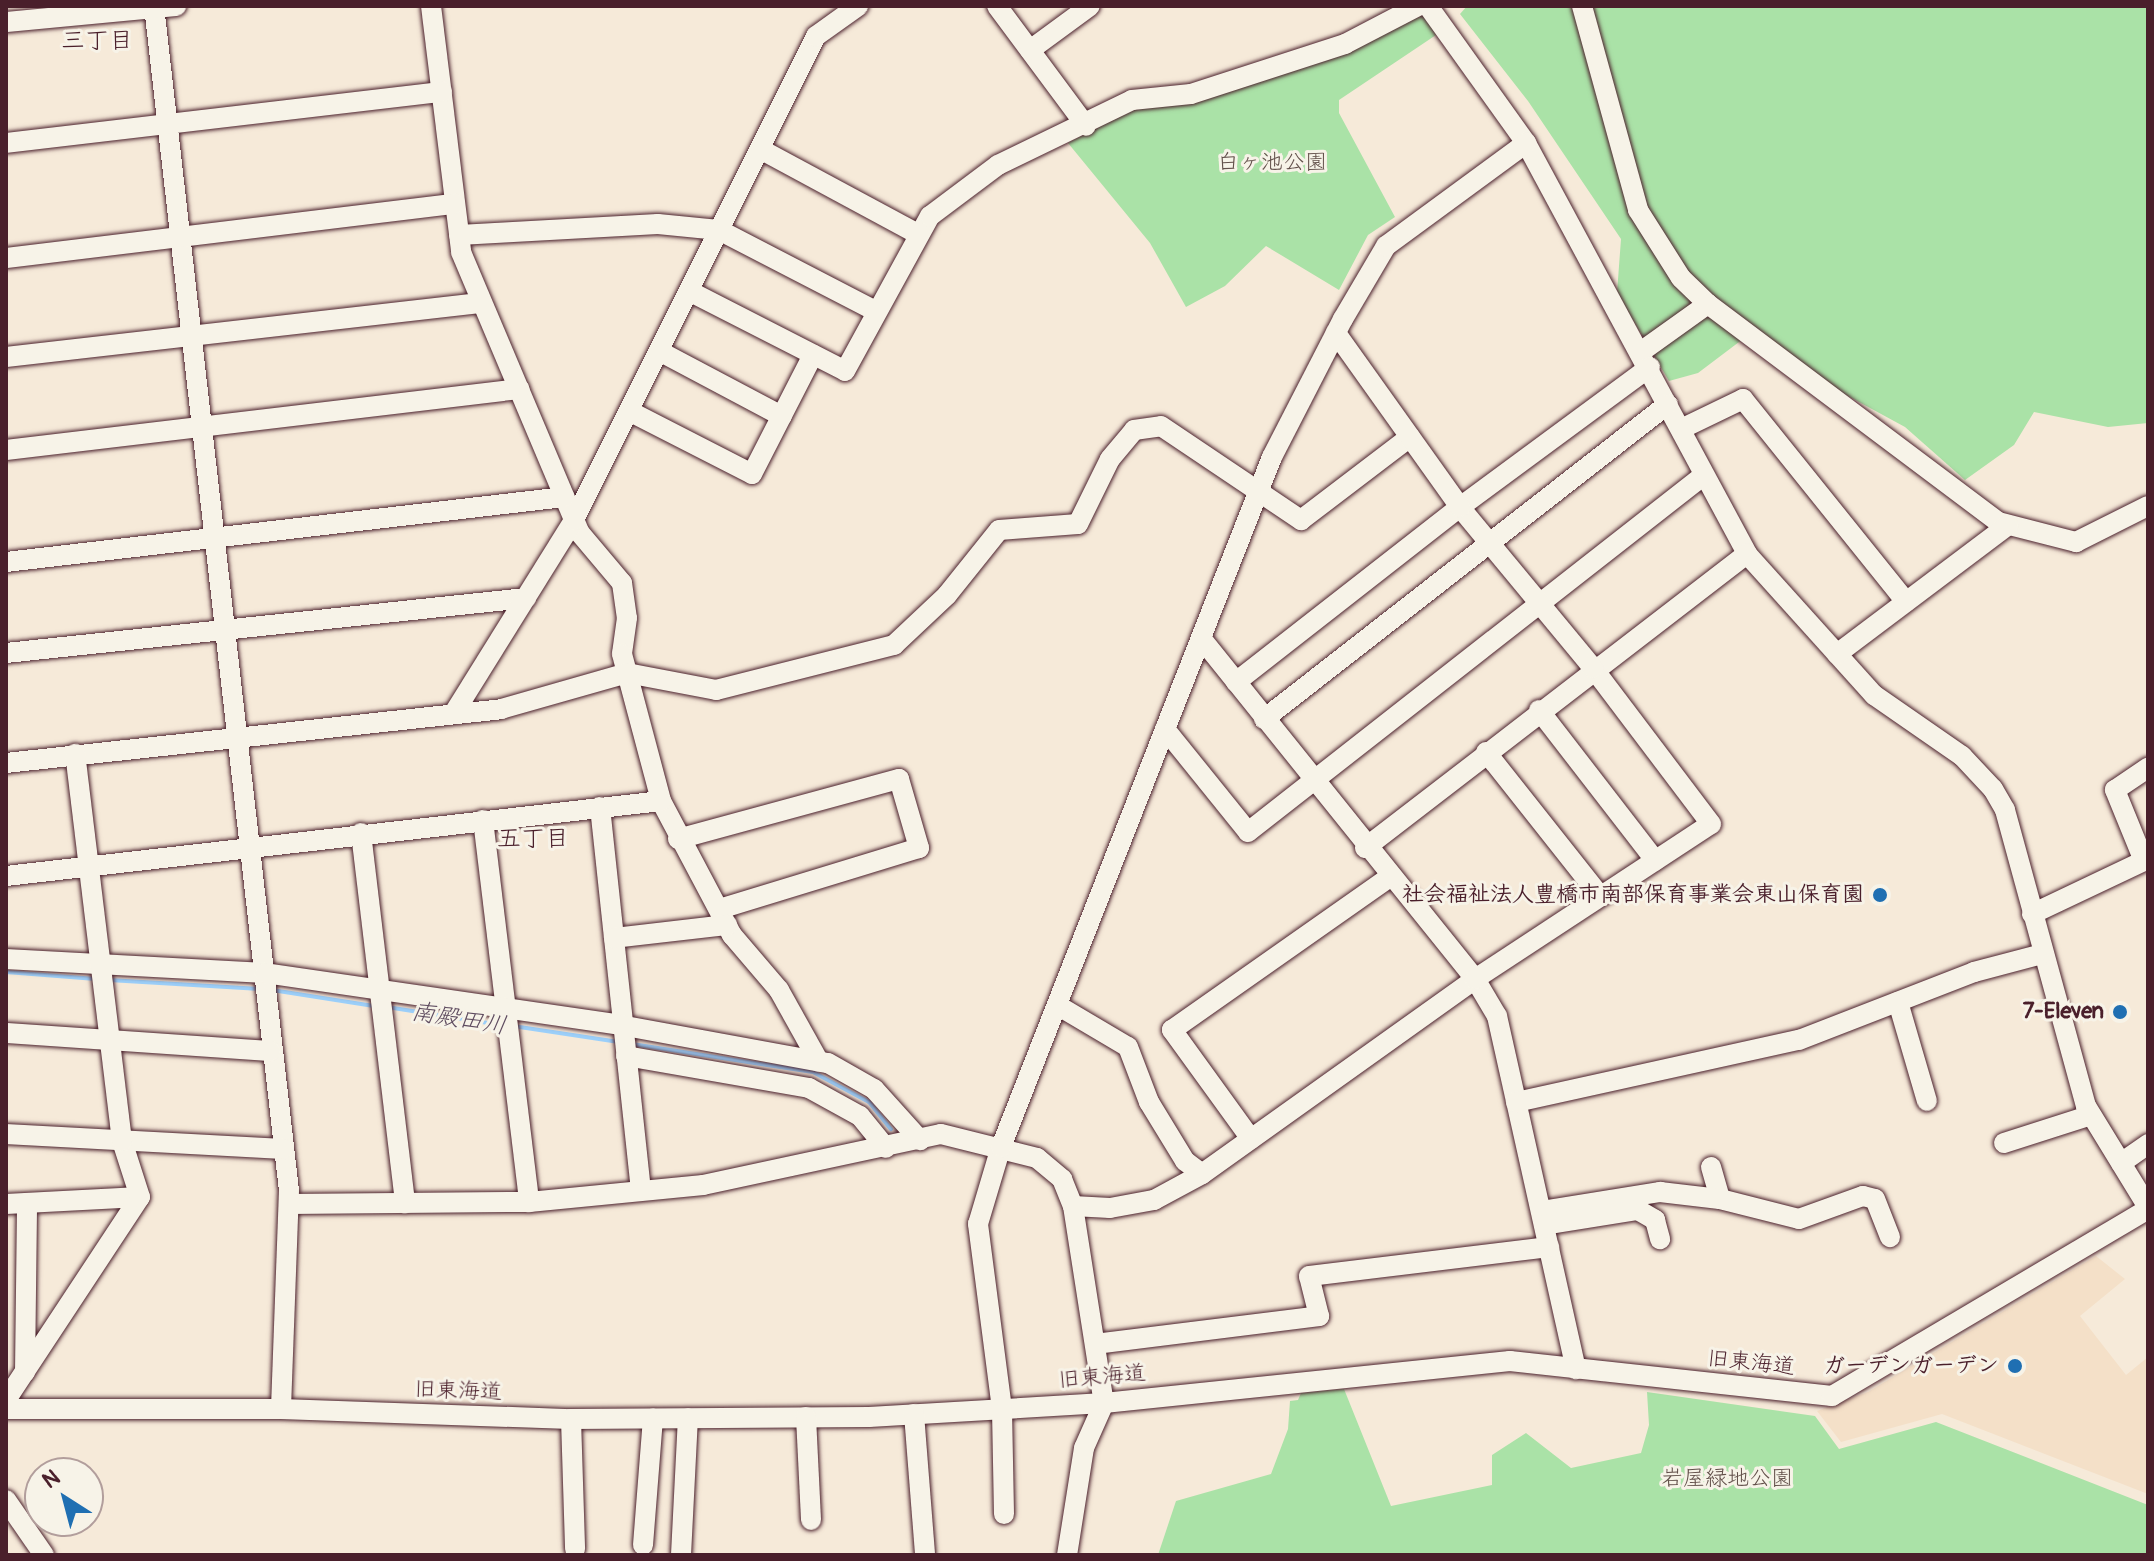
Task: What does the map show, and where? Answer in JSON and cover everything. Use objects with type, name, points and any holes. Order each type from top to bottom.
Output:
[{"type":"street","points":[[6,11],[54,6]]},
{"type":"street","points":[[6,22],[176,6]]},
{"type":"street","points":[[431,6],[459,235],[482,303],[574,520],[622,583],[627,673],[661,801],[678,839],[723,917],[779,990],[819,1062]]},
{"type":"street","points":[[454,713],[574,520],[816,36],[858,6]]},
{"type":"street","points":[[997,6],[1086,126]]},
{"type":"street","points":[[1030,50],[1090,6]]},
{"type":"street","points":[[689,291],[845,371],[875,311],[930,216],[998,165],[1086,126],[1132,100],[1191,94],[1345,44],[1418,6]]},
{"type":"street","points":[[1428,6],[1526,143],[1646,359],[1747,554],[1874,695],[1962,756],[1993,789],[2005,810],[2071,1064],[2091,1115],[2148,1208]]},
{"type":"street","points":[[1582,6],[1638,210],[1681,278],[1708,304],[2008,525],[2076,542],[2148,506]]},
{"type":"street","points":[[154,8],[246,845],[265,983],[289,1204],[281,1409]]},
{"type":"street","points":[[6,143],[442,92]]},
{"type":"street","points":[[1004,1514],[1002,1409],[978,1224],[1001,1147],[1258,494],[1336,333],[1386,246],[1526,143]]},
{"type":"street","points":[[760,149],[918,234]]},
{"type":"street","points":[[6,258],[455,204]]},
{"type":"street","points":[[459,235],[658,224],[719,230],[875,311]]},
{"type":"street","points":[[6,357],[482,303]]},
{"type":"street","points":[[1236,682],[1646,359],[1708,304]]},
{"type":"street","points":[[1073,1206],[1110,1208],[1154,1200],[1202,1174],[1475,979],[1711,824],[1593,668],[1460,507],[1336,333]]},
{"type":"street","points":[[659,351],[782,416]]},
{"type":"street","points":[[629,411],[752,474],[813,355]]},
{"type":"street","points":[[6,450],[519,389]]},
{"type":"street","points":[[1681,429],[1743,399],[1906,602]]},
{"type":"street","points":[[1264,719],[1668,404]]},
{"type":"street","points":[[6,763],[234,735],[501,709],[627,673],[716,690],[894,645],[947,595],[999,530],[1078,524],[1110,459],[1134,430],[1161,426],[1301,520],[1410,437]]},
{"type":"street","points":[[1165,729],[1248,832],[1315,784],[1704,475]]},
{"type":"street","points":[[6,562],[564,497]]},
{"type":"street","points":[[1837,654],[2008,525]]},
{"type":"street","points":[[1365,848],[1593,668],[1747,554]]},
{"type":"street","points":[[6,653],[222,627],[526,598]]},
{"type":"street","points":[[1201,638],[1388,878],[1475,979],[1497,1016],[1576,1369]]},
{"type":"street","points":[[1539,710],[1655,860]]},
{"type":"street","points":[[1486,752],[1600,896]]},
{"type":"street","points":[[75,754],[122,1141],[140,1197]]},
{"type":"street","points":[[2032,914],[2146,860],[2115,790],[2148,768]]},
{"type":"street","points":[[614,938],[723,917],[919,848],[899,779],[678,839]]},
{"type":"street","points":[[6,876],[246,845],[661,801]]},
{"type":"street","points":[[600,807],[641,1188]]},
{"type":"street","points":[[483,820],[529,1202]]},
{"type":"street","points":[[361,833],[405,1203]]},
{"type":"street","points":[[1251,1139],[1172,1030],[1388,878]]},
{"type":"street","points":[[1516,1102],[1799,1040],[1974,972],[2042,954]]},
{"type":"street","points":[[6,959],[101,974],[265,983],[623,1041],[809,1088],[860,1116],[886,1148]]},
{"type":"street","points":[[1898,1002],[1927,1101]]},
{"type":"street","points":[[1057,1005],[1128,1047],[1149,1102],[1185,1161],[1202,1174]]},
{"type":"street","points":[[6,1033],[110,1043],[270,1051]]},
{"type":"street","points":[[623,1041],[819,1062],[874,1089],[920,1140]]},
{"type":"street","points":[[2004,1143],[2091,1115]]},
{"type":"street","points":[[6,1134],[283,1149]]},
{"type":"street","points":[[289,1204],[529,1202],[641,1188],[703,1185],[941,1134],[1037,1158],[1062,1179],[1073,1206],[1104,1403],[1084,1448],[1067,1555]]},
{"type":"street","points":[[2121,1163],[2148,1144]]},
{"type":"street","points":[[1711,1167],[1720,1199]]},
{"type":"street","points":[[1542,1218],[1660,1192],[1720,1199],[1799,1219],[1863,1196],[1875,1199],[1890,1237]]},
{"type":"street","points":[[6,1204],[140,1197]]},
{"type":"street","points":[[6,1400],[140,1197]]},
{"type":"street","points":[[25,1372],[27,1203]]},
{"type":"street","name":"旧東海道","points":[[6,1409],[281,1409],[571,1419],[914,1414],[1104,1403],[1510,1361],[1832,1396],[2148,1208]]},
{"type":"street","points":[[1542,1218],[1638,1210],[1649,1212],[1660,1239]]},
{"type":"street","points":[[1095,1344],[1319,1316],[1309,1276],[1549,1247]]},
{"type":"street","points":[[914,1414],[925,1555]]},
{"type":"street","points":[[806,1417],[811,1520]]},
{"type":"street","points":[[643,1545],[653,1418]]},
{"type":"street","points":[[681,1555],[688,1507],[688,1418]]},
{"type":"street","points":[[571,1419],[575,1549]]},
{"type":"street","points":[[6,1500],[43,1552]]},
{"type":"shaded area","name":"ガーデンガーデン","points":[[2096,1256],[2125,1279],[2080,1316],[2126,1375],[2148,1357],[2148,1494],[1942,1414],[1841,1442],[1817,1411],[1868,1392]]},
{"type":"green space","points":[[1467,6],[2148,6],[2148,423],[2108,427],[2034,412],[2014,445],[1965,480],[1905,427],[1743,339],[1698,373],[1669,381],[1617,293],[1621,239],[1528,101],[1460,14]]},
{"type":"green space","name":"白ヶ池公園","points":[[1424,14],[1436,35],[1339,100],[1339,113],[1395,217],[1368,235],[1339,290],[1266,246],[1225,286],[1186,307],[1150,243],[1068,143],[1136,107],[1333,58]]},
{"type":"green space","name":"岩屋緑地公園","points":[[1344,1389],[1391,1506],[1492,1485],[1492,1455],[1526,1433],[1571,1468],[1641,1453],[1649,1425],[1647,1392],[1815,1416],[1839,1449],[1936,1422],[2148,1505],[2148,1555],[1158,1555],[1176,1501],[1271,1474],[1288,1429],[1290,1401],[1298,1400],[1301,1393]]},
{"type":"waterway","name":"南殿田川","points":[[6,972],[96,979]]},
{"type":"waterway","name":"南殿田川","points":[[109,980],[259,989]]},
{"type":"waterway","name":"南殿田川","points":[[272,990],[374,1006]]},
{"type":"waterway","name":"南殿田川","points":[[387,1007],[501,1025]]},
{"type":"waterway","name":"南殿田川","points":[[513,1026],[619,1042]]},
{"type":"waterway","name":"南殿田川","points":[[632,1044],[813,1072],[869,1102],[891,1129]]},
{"type":"place","name":"社会福祉法人豊橋市南部保育事業会東山保育園","points":[[1880,895]]},
{"type":"place","name":"7-Eleven","points":[[2120,1012]]},
{"type":"place","name":"ガーデンガーデン","points":[[2015,1366]]},
{"type":"district","name":"三丁目","points":[[97,41]]},
{"type":"district","name":"五丁目","points":[[533,839]]}]
